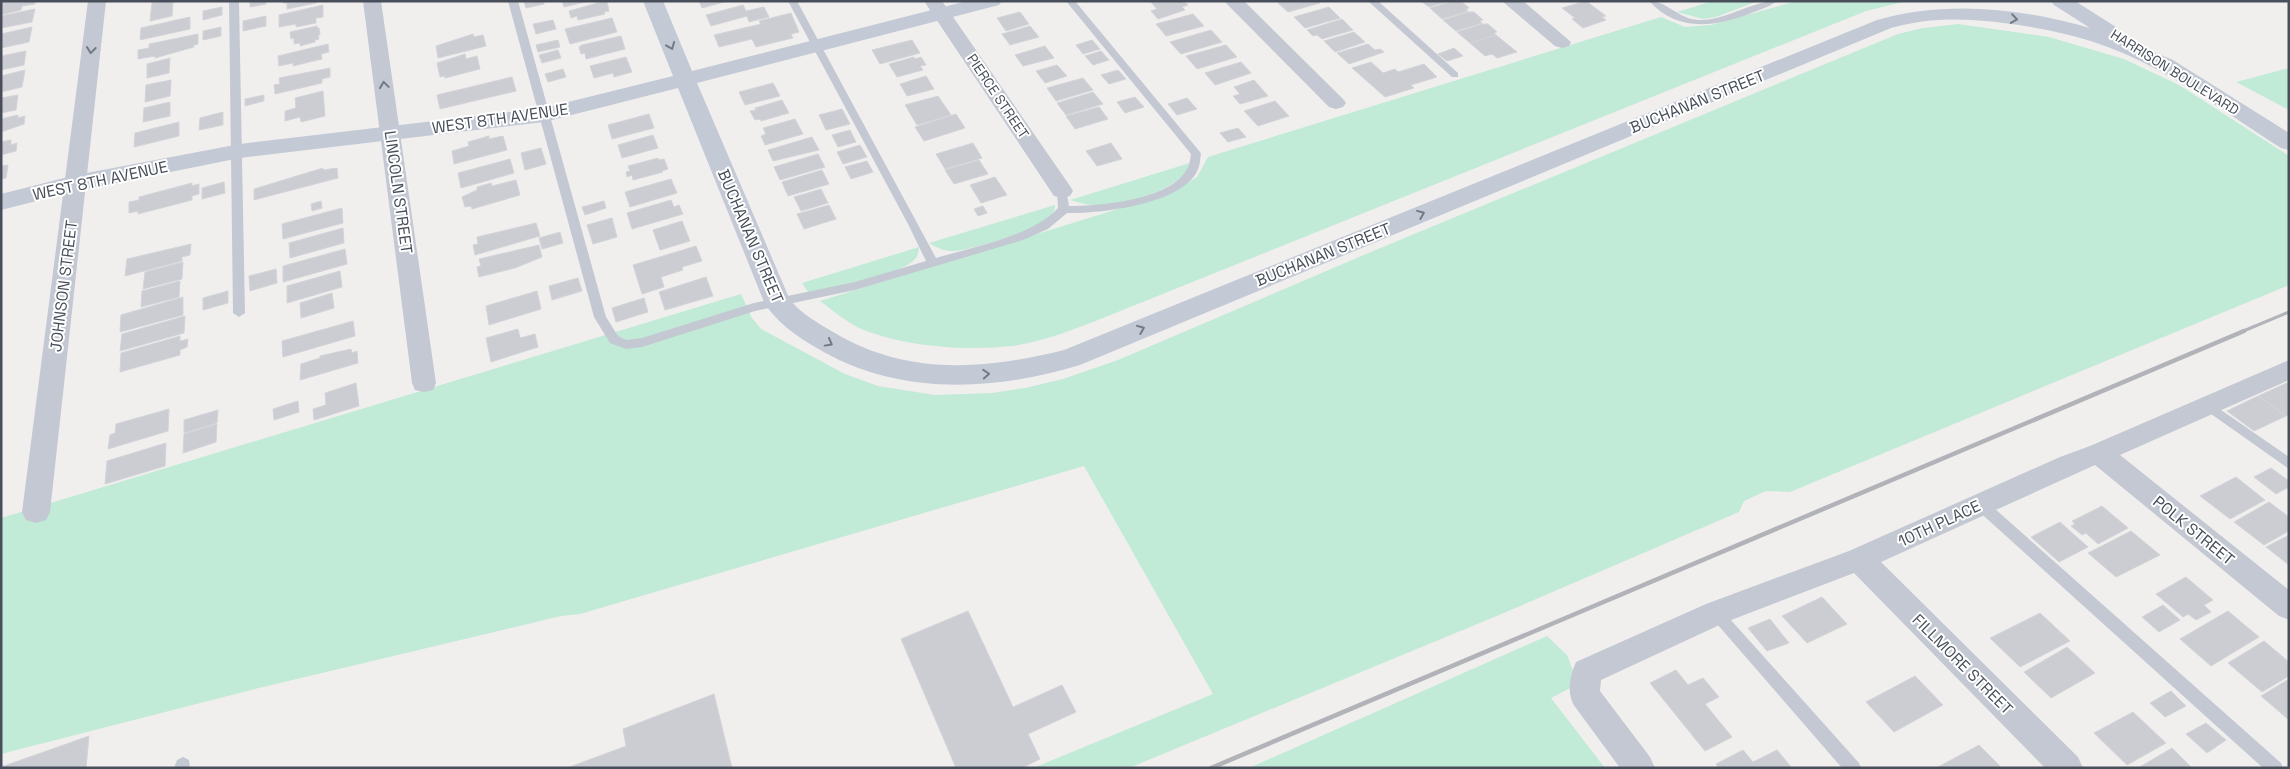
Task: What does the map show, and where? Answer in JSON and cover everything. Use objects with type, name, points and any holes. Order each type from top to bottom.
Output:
[{"type":"street","name":"JOHNSON STREET","points":[[36,512],[97,1]]},
{"type":"street","name":"LINCOLN STREET","points":[[372,1],[424,382]]},
{"type":"street","name":"BUCHANAN STREET","points":[[653,1],[777,302],[789,316],[823,340],[869,362],[889,369],[939,375],[967,376],[1009,372],[1038,366],[1088,351],[1884,24],[1914,16],[1966,14],[2034,22],[2088,34],[2126,47],[2180,74]]},
{"type":"street","name":"WEST 8TH AVENUE","points":[[1,202],[76,183],[236,152],[544,115],[816,47],[938,8],[992,1]]},
{"type":"street","points":[[1233,1],[1336,103]]},
{"type":"street","points":[[1511,1],[1562,42]]},
{"type":"street","points":[[1966,14],[2005,1]]},
{"type":"street","name":"HARRISON BOULEVARD","points":[[2061,1],[2289,142]]},
{"type":"street","name":"PIERCE STREET","points":[[938,8],[1063,200]]},
{"type":"street","name":"10TH PLACE","points":[[1639,768],[1584,694],[1587,672],[1716,613],[1859,559],[2069,464],[2208,406],[2289,369]]},
{"type":"street","name":"POLK STREET","points":[[2099,453],[2289,608]]},
{"type":"street","name":"FILLMORE STREET","points":[[1859,559],[2067,768]]},
{"type":"lane","points":[[234,1],[239,313]]},
{"type":"lane","points":[[513,1],[600,317],[607,334],[615,342],[626,344],[646,342],[754,307],[820,295],[982,249],[1041,229],[1052,221],[1063,200],[1082,211],[1100,210],[1142,200],[1178,185],[1188,178],[1197,163],[1196,154],[1070,1]]},
{"type":"lane","points":[[792,1],[914,224],[933,263]]},
{"type":"lane","points":[[1372,1],[1455,75]]},
{"type":"lane","points":[[1653,1],[1670,14],[1696,23],[1723,18],[1773,1]]},
{"type":"lane","points":[[2208,406],[2289,464]]},
{"type":"lane","points":[[1980,504],[2275,768]]},
{"type":"lane","points":[[1716,613],[1853,768]]},
{"type":"green space","points":[[1713,1],[1758,1],[1716,17],[1703,19],[1677,12]]},
{"type":"green space","points":[[1797,1],[1907,1],[1866,11],[1093,322],[1043,339],[1012,346],[976,348],[918,344],[881,336],[858,327],[820,301],[1173,192],[1197,177],[1208,157],[1661,17],[1685,27],[1711,25]]},
{"type":"green space","points":[[1958,24],[2049,37],[2124,59],[2179,85],[2289,156],[2289,285],[1790,492],[1766,491],[1744,501],[1739,512],[1499,615],[1129,768],[1033,768],[1213,694],[1084,466],[580,614],[561,616],[259,688],[1,754],[1,518],[741,294],[752,318],[761,329],[845,374],[878,386],[935,395],[992,393],[1063,379],[1118,360],[1378,249],[1898,34],[1923,28]]},
{"type":"green space","points":[[2289,68],[2289,110],[2236,82]]},
{"type":"green space","points":[[1193,162],[1182,177],[1162,189],[1140,198],[1104,205],[1093,205],[1070,200]]},
{"type":"green space","points":[[1055,205],[1052,215],[1035,227],[991,243],[948,251],[929,243]]},
{"type":"green space","points":[[919,247],[916,258],[909,264],[882,275],[808,292],[802,283]]},
{"type":"green space","points":[[1547,636],[1567,655],[1578,684],[1551,698],[1605,768],[1249,768]]},
{"type":"building","points":[[35,1],[35,4],[22,6],[21,10],[1,15],[1,2]]},
{"type":"building","points":[[173,1],[172,16],[150,21],[152,3]]},
{"type":"building","points":[[250,1],[266,1],[266,4],[250,7]]},
{"type":"building","points":[[283,1],[316,1],[316,3],[287,9],[287,3],[283,3]]},
{"type":"building","points":[[544,1],[544,4],[526,8],[524,2]]},
{"type":"building","points":[[562,1],[589,1],[564,7]]},
{"type":"building","points":[[699,1],[728,1],[702,8]]},
{"type":"building","points":[[1150,1],[1184,1],[1188,5],[1182,7],[1185,10],[1158,19],[1151,11],[1157,9]]},
{"type":"building","points":[[1283,1],[1319,1],[1320,3],[1288,12],[1278,3]]},
{"type":"building","points":[[1421,1],[1449,1],[1429,7]]},
{"type":"building","points":[[1453,1],[1461,1],[1469,8],[1466,9],[1468,11],[1442,19],[1430,8]]},
{"type":"building","points":[[1586,1],[1606,16],[1602,17],[1606,20],[1583,28],[1572,19],[1575,18],[1562,8]]},
{"type":"building","points":[[607,2],[609,11],[604,12],[605,14],[578,20],[577,16],[571,18],[569,11]]},
{"type":"building","points":[[323,5],[323,17],[316,18],[316,23],[296,27],[296,24],[279,27],[279,15]]},
{"type":"building","points":[[743,5],[746,11],[764,7],[769,17],[749,22],[747,16],[711,26],[706,15]]},
{"type":"building","points":[[222,7],[222,15],[203,20],[203,11]]},
{"type":"building","points":[[1329,7],[1340,18],[1305,28],[1294,17]]},
{"type":"building","points":[[35,9],[32,22],[1,28],[1,16]]},
{"type":"building","points":[[1020,12],[1029,24],[1006,31],[997,18]]},
{"type":"building","points":[[1474,12],[1483,20],[1480,21],[1482,23],[1456,31],[1443,20]]},
{"type":"building","points":[[791,13],[799,32],[791,34],[793,38],[756,47],[752,39],[719,47],[714,35],[761,24],[759,21]]},
{"type":"building","points":[[1193,14],[1204,26],[1166,36],[1156,24]]},
{"type":"building","points":[[266,16],[266,26],[243,31],[243,21]]},
{"type":"building","points":[[190,17],[190,29],[140,40],[141,28]]},
{"type":"building","points":[[612,18],[617,32],[570,44],[565,29]]},
{"type":"building","points":[[1342,19],[1353,30],[1322,39],[1317,35],[1313,36],[1307,30]]},
{"type":"building","points":[[553,20],[556,29],[536,34],[533,24]]},
{"type":"building","points":[[1488,24],[1497,32],[1494,33],[1496,35],[1470,43],[1457,32]]},
{"type":"building","points":[[317,26],[319,28],[319,39],[300,46],[300,43],[294,44],[294,38],[291,39],[290,32]]},
{"type":"building","points":[[1030,26],[1039,37],[1010,45],[1002,34]]},
{"type":"building","points":[[32,27],[29,42],[1,48],[1,34]]},
{"type":"building","points":[[221,27],[221,36],[203,40],[203,31]]},
{"type":"building","points":[[1211,30],[1222,42],[1181,54],[1170,42]]},
{"type":"building","points":[[1354,32],[1365,42],[1335,52],[1324,41]]},
{"type":"building","points":[[198,34],[198,44],[194,45],[194,47],[155,58],[155,56],[138,59],[138,50],[149,48],[149,44]]},
{"type":"building","points":[[473,34],[474,37],[483,35],[486,46],[438,58],[436,46]]},
{"type":"building","points":[[1496,35],[1517,52],[1497,58],[1492,54],[1485,56],[1470,43]]},
{"type":"building","points":[[621,36],[625,49],[586,59],[585,53],[581,54],[579,47],[582,45]]},
{"type":"building","points":[[558,40],[560,47],[538,52],[536,45]]},
{"type":"building","points":[[912,40],[920,53],[880,64],[872,50]]},
{"type":"building","points":[[1092,40],[1100,49],[1083,54],[1076,45]]},
{"type":"building","points":[[328,44],[329,52],[321,54],[322,59],[293,66],[293,63],[279,66],[278,56]]},
{"type":"building","points":[[1368,44],[1375,50],[1380,49],[1384,52],[1349,64],[1337,53]]},
{"type":"building","points":[[1226,45],[1237,57],[1197,69],[1186,56]]},
{"type":"building","points":[[1045,46],[1054,58],[1023,66],[1015,55]]},
{"type":"building","points":[[1454,48],[1463,56],[1447,61],[1438,54]]},
{"type":"building","points":[[558,50],[561,58],[542,63],[539,55]]},
{"type":"building","points":[[26,51],[24,65],[1,70],[1,56]]},
{"type":"building","points":[[1101,51],[1109,60],[1093,65],[1085,56]]},
{"type":"building","points":[[465,54],[466,59],[477,56],[480,69],[445,78],[445,76],[440,77],[437,63]]},
{"type":"building","points":[[626,57],[632,72],[614,77],[613,73],[594,78],[590,66]]},
{"type":"building","points":[[914,57],[915,59],[921,57],[926,65],[920,66],[923,70],[897,77],[889,64]]},
{"type":"building","points":[[170,58],[169,73],[147,78],[147,64]]},
{"type":"building","points":[[1241,62],[1251,73],[1215,85],[1205,73]]},
{"type":"building","points":[[1371,62],[1383,73],[1395,69],[1398,72],[1424,64],[1437,77],[1411,85],[1414,88],[1385,97],[1352,68]]},
{"type":"building","points":[[1057,65],[1067,76],[1045,83],[1036,71]]},
{"type":"building","points":[[330,68],[330,77],[322,79],[322,83],[275,94],[274,85],[280,84],[279,78]]},
{"type":"building","points":[[563,69],[566,77],[548,82],[545,74]]},
{"type":"building","points":[[25,70],[22,87],[1,92],[1,76]]},
{"type":"building","points":[[1118,70],[1126,79],[1109,84],[1101,75]]},
{"type":"building","points":[[926,76],[934,89],[907,96],[900,84]]},
{"type":"building","points":[[512,77],[516,91],[440,109],[437,95]]},
{"type":"building","points":[[1083,78],[1093,90],[1056,101],[1047,88]]},
{"type":"building","points":[[171,80],[170,96],[145,102],[146,85]]},
{"type":"building","points":[[1254,80],[1268,96],[1240,104],[1233,96],[1240,94],[1234,87]]},
{"type":"building","points":[[773,83],[780,96],[745,105],[739,92]]},
{"type":"building","points":[[323,91],[325,116],[301,122],[300,117],[285,121],[285,111],[296,108],[295,98]]},
{"type":"building","points":[[1093,92],[1103,104],[1066,115],[1057,103]]},
{"type":"building","points":[[18,95],[16,110],[1,113],[1,98]]},
{"type":"building","points":[[264,95],[264,101],[245,106],[245,99]]},
{"type":"building","points":[[938,96],[951,115],[917,125],[905,105]]},
{"type":"building","points":[[1135,97],[1144,107],[1125,113],[1117,102]]},
{"type":"building","points":[[1187,98],[1197,109],[1177,115],[1168,104]]},
{"type":"building","points":[[782,100],[789,113],[761,121],[760,119],[755,120],[750,111],[756,110],[755,108]]},
{"type":"building","points":[[1275,101],[1289,116],[1258,126],[1244,111]]},
{"type":"building","points":[[170,102],[170,116],[143,122],[144,108]]},
{"type":"building","points":[[1099,107],[1108,119],[1075,129],[1066,116]]},
{"type":"building","points":[[842,109],[850,124],[826,130],[819,115]]},
{"type":"building","points":[[223,112],[223,125],[199,130],[200,118]]},
{"type":"building","points":[[649,114],[654,128],[612,139],[608,125]]},
{"type":"building","points":[[956,114],[965,128],[924,141],[915,127]]},
{"type":"building","points":[[18,115],[18,118],[25,116],[24,124],[1,132],[1,119]]},
{"type":"building","points":[[795,119],[803,134],[765,145],[761,136],[766,134],[763,128]]},
{"type":"building","points":[[179,122],[179,136],[134,147],[135,133]]},
{"type":"building","points":[[1238,128],[1246,137],[1228,142],[1220,133]]},
{"type":"building","points":[[850,130],[856,142],[838,147],[832,135]]},
{"type":"building","points":[[653,135],[658,148],[622,158],[618,145]]},
{"type":"building","points":[[489,136],[489,139],[503,136],[507,150],[454,164],[452,151],[469,146],[468,142]]},
{"type":"building","points":[[812,137],[819,150],[773,161],[768,150]]},
{"type":"building","points":[[11,140],[11,145],[17,143],[16,151],[1,155],[1,142]]},
{"type":"building","points":[[973,143],[982,158],[945,169],[936,154]]},
{"type":"building","points":[[1111,143],[1122,159],[1097,166],[1086,151]]},
{"type":"building","points":[[860,145],[867,157],[843,164],[837,152]]},
{"type":"building","points":[[541,148],[546,164],[525,170],[521,153]]},
{"type":"building","points":[[818,154],[825,167],[780,180],[774,167]]},
{"type":"building","points":[[658,158],[659,160],[664,159],[668,169],[633,180],[632,175],[627,177],[626,172],[630,171],[628,166]]},
{"type":"building","points":[[510,159],[514,173],[461,188],[458,173]]},
{"type":"building","points":[[979,160],[988,174],[954,184],[945,170]]},
{"type":"building","points":[[867,161],[873,172],[851,179],[845,167]]},
{"type":"building","points":[[8,165],[6,178],[1,179],[1,166]]},
{"type":"building","points":[[323,168],[323,170],[337,168],[338,178],[254,200],[254,189]]},
{"type":"building","points":[[822,170],[829,184],[788,196],[782,182]]},
{"type":"building","points":[[995,177],[1007,195],[981,203],[970,185]]},
{"type":"building","points":[[671,179],[677,193],[630,207],[625,192]]},
{"type":"building","points":[[516,180],[520,195],[472,209],[471,206],[465,207],[462,197],[477,190],[477,187],[491,183],[492,186]]},
{"type":"building","points":[[224,182],[225,193],[202,199],[202,188]]},
{"type":"building","points":[[192,183],[192,186],[199,184],[199,194],[192,196],[192,200],[138,214],[138,211],[129,213],[129,202],[139,200],[139,197]]},
{"type":"building","points":[[821,189],[828,203],[801,211],[794,197]]},
{"type":"building","points":[[671,200],[674,207],[679,205],[683,214],[632,229],[627,213]]},
{"type":"building","points":[[321,201],[322,208],[312,211],[311,204]]},
{"type":"building","points":[[604,201],[606,208],[585,215],[582,207]]},
{"type":"building","points":[[829,205],[836,219],[804,229],[797,214]]},
{"type":"building","points":[[983,206],[987,213],[978,216],[974,209]]},
{"type":"building","points":[[342,208],[343,223],[283,239],[282,224]]},
{"type":"building","points":[[612,218],[617,237],[593,244],[587,225]]},
{"type":"building","points":[[682,221],[690,241],[660,250],[653,230]]},
{"type":"building","points":[[536,223],[540,236],[475,255],[473,245],[478,244],[477,237]]},
{"type":"building","points":[[343,228],[344,243],[290,258],[289,243]]},
{"type":"building","points":[[560,232],[563,243],[542,249],[539,238]]},
{"type":"building","points":[[191,244],[190,255],[182,257],[182,261],[125,276],[127,259]]},
{"type":"building","points":[[539,245],[542,257],[515,268],[479,277],[477,267],[481,266],[479,259]]},
{"type":"building","points":[[696,246],[702,261],[682,267],[683,270],[661,277],[664,287],[642,294],[633,265]]},
{"type":"building","points":[[345,249],[347,264],[283,282],[283,266]]},
{"type":"building","points":[[183,262],[182,279],[143,289],[145,272]]},
{"type":"building","points":[[276,269],[277,283],[250,291],[249,276]]},
{"type":"building","points":[[340,271],[342,287],[287,303],[287,286]]},
{"type":"building","points":[[706,277],[713,296],[665,310],[659,292]]},
{"type":"building","points":[[578,278],[582,291],[552,300],[549,286]]},
{"type":"building","points":[[180,281],[179,297],[141,307],[142,291]]},
{"type":"building","points":[[228,291],[228,303],[203,310],[203,298]]},
{"type":"building","points":[[537,291],[541,309],[489,325],[486,306]]},
{"type":"building","points":[[332,293],[334,308],[301,318],[300,303]]},
{"type":"building","points":[[183,297],[183,315],[120,332],[121,315]]},
{"type":"building","points":[[644,298],[648,312],[616,322],[612,308]]},
{"type":"building","points":[[185,316],[184,333],[120,351],[122,334]]},
{"type":"building","points":[[353,321],[355,336],[283,357],[282,341]]},
{"type":"building","points":[[518,329],[520,338],[535,334],[538,347],[491,362],[486,338]]},
{"type":"building","points":[[180,336],[180,341],[188,339],[187,347],[180,350],[180,355],[120,372],[121,353]]},
{"type":"building","points":[[351,349],[352,353],[357,351],[358,363],[300,380],[301,364],[320,358],[320,356]]},
{"type":"building","points":[[2289,382],[2289,415],[2286,416],[2258,396]]},
{"type":"building","points":[[356,383],[359,406],[314,420],[313,409],[326,405],[325,393]]},
{"type":"building","points":[[2258,396],[2286,416],[2254,431],[2227,411]]},
{"type":"building","points":[[298,401],[299,412],[274,420],[273,409]]},
{"type":"building","points":[[169,409],[168,431],[108,449],[110,435],[115,433],[116,424]]},
{"type":"building","points":[[218,410],[217,423],[184,433],[184,420]]},
{"type":"building","points":[[217,424],[216,442],[183,453],[184,434]]},
{"type":"building","points":[[166,443],[165,466],[105,484],[107,461]]},
{"type":"building","points":[[2271,468],[2289,481],[2289,487],[2276,494],[2254,477]]},
{"type":"building","points":[[2236,477],[2265,500],[2230,519],[2200,496]]},
{"type":"building","points":[[2269,502],[2289,517],[2289,531],[2264,545],[2234,522]]},
{"type":"building","points":[[2102,506],[2128,528],[2098,544],[2086,533],[2082,535],[2071,526],[2075,524],[2072,521]]},
{"type":"building","points":[[2060,522],[2088,547],[2059,562],[2031,537]]},
{"type":"building","points":[[2131,531],[2160,555],[2116,577],[2088,553]]},
{"type":"building","points":[[2289,535],[2289,565],[2266,547]]},
{"type":"building","points":[[2186,577],[2213,600],[2204,605],[2211,612],[2196,620],[2188,614],[2183,617],[2156,594]]},
{"type":"building","points":[[1822,597],[1847,624],[1807,643],[1782,616]]},
{"type":"building","points":[[2163,605],[2180,620],[2159,632],[2142,617]]},
{"type":"building","points":[[968,611],[1013,707],[1062,685],[1076,712],[1028,734],[1040,759],[1022,768],[956,768],[901,639]]},
{"type":"building","points":[[2228,611],[2259,637],[2211,666],[2180,639]]},
{"type":"building","points":[[2040,613],[2070,641],[2020,667],[1990,638]]},
{"type":"building","points":[[1770,619],[1789,643],[1767,651],[1748,628]]},
{"type":"building","points":[[2264,641],[2289,662],[2289,676],[2262,692],[2228,663]]},
{"type":"building","points":[[2067,647],[2095,673],[2051,698],[2024,672]]},
{"type":"building","points":[[1676,670],[1688,685],[1703,678],[1719,697],[1705,704],[1732,737],[1705,751],[1650,683]]},
{"type":"building","points":[[1915,676],[1943,705],[1894,732],[1866,702]]},
{"type":"building","points":[[2289,679],[2289,720],[2261,696]]},
{"type":"building","points":[[2171,691],[2186,706],[2165,717],[2150,703]]},
{"type":"building","points":[[714,694],[732,768],[567,768],[626,746],[623,729]]},
{"type":"building","points":[[2133,712],[2166,743],[2127,765],[2094,733]]},
{"type":"building","points":[[2206,723],[2226,740],[2207,753],[2186,734]]},
{"type":"building","points":[[89,736],[86,768],[1,768],[1,767]]},
{"type":"building","points":[[1979,745],[2002,768],[1938,767]]},
{"type":"building","points":[[2172,748],[2192,768],[2138,768]]},
{"type":"building","points":[[1743,750],[1753,762],[1777,750],[1792,768],[1719,768],[1716,764]]},
{"type":"railway","points":[[2241,332],[2289,312]]},
{"type":"railway","points":[[1211,768],[2244,331]]}]
